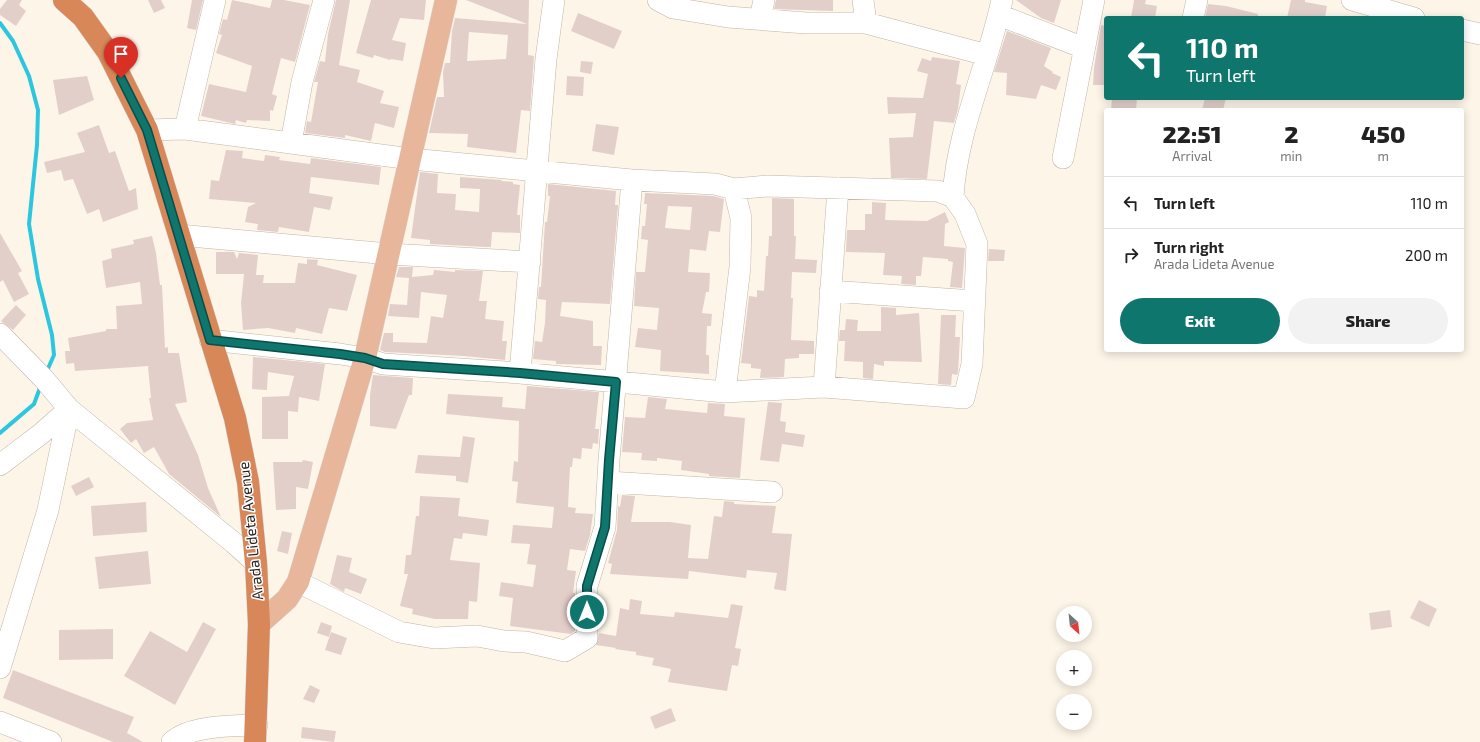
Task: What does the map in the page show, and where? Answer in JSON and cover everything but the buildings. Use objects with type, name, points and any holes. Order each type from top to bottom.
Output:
[{"type":"highway","name":"Arada Lideta Avenue","points":[[64,0],[83,17],[108,52],[147,130],[236,425],[248,482],[256,563],[259,624],[256,734]]},
{"type":"main road","points":[[259,624],[287,599],[298,582],[365,358],[446,0]]},
{"type":"street","points":[[185,129],[215,0]]},
{"type":"street","points":[[291,143],[302,82],[324,0]]},
{"type":"street","points":[[520,373],[546,59],[554,0]]},
{"type":"street","points":[[658,0],[674,8],[728,17],[762,10],[806,23],[866,23],[987,55]]},
{"type":"street","points":[[863,0],[866,23]]},
{"type":"street","points":[[1063,158],[1094,0]]},
{"type":"street","points":[[1193,16],[1197,0]]},
{"type":"street","points":[[1352,0],[1407,16]]},
{"type":"street","points":[[953,197],[954,174],[1000,7],[1084,48]]},
{"type":"street","points":[[1464,30],[1480,34]]},
{"type":"street","points":[[147,130],[185,129],[411,159],[632,180],[715,184],[734,189],[767,186],[938,191],[953,197],[965,214],[977,244],[972,364],[964,398],[824,387],[725,392],[520,373],[383,364],[365,358],[210,340]]},
{"type":"street","points":[[298,582],[399,632],[434,638],[477,636],[504,641],[526,642],[565,651],[587,638],[587,586],[605,527],[632,180]]},
{"type":"street","points":[[824,387],[838,188]]},
{"type":"street","points":[[725,392],[740,267],[741,218],[734,189]]},
{"type":"street","points":[[179,235],[389,254],[530,262]]},
{"type":"street","points":[[830,291],[974,301]]},
{"type":"street","points":[[0,334],[44,378],[69,409],[234,543],[256,563]]},
{"type":"street","points":[[0,465],[42,433],[69,409]]},
{"type":"street","points":[[0,668],[48,510],[69,409]]},
{"type":"street","points":[[608,482],[772,492]]},
{"type":"street","points":[[0,722],[51,742]]},
{"type":"street","points":[[172,742],[179,735],[256,734]]},
{"type":"waterway","points":[[0,23],[13,41],[29,76],[38,110],[37,145],[29,224],[38,279],[52,335],[54,355],[46,373]]},
{"type":"waterway","points":[[0,433],[34,404],[41,385]]},
{"type":"route","points":[[121,78],[147,130],[210,340],[340,354],[365,358],[383,364],[520,373],[616,382],[605,527],[587,586],[587,612]]}]
